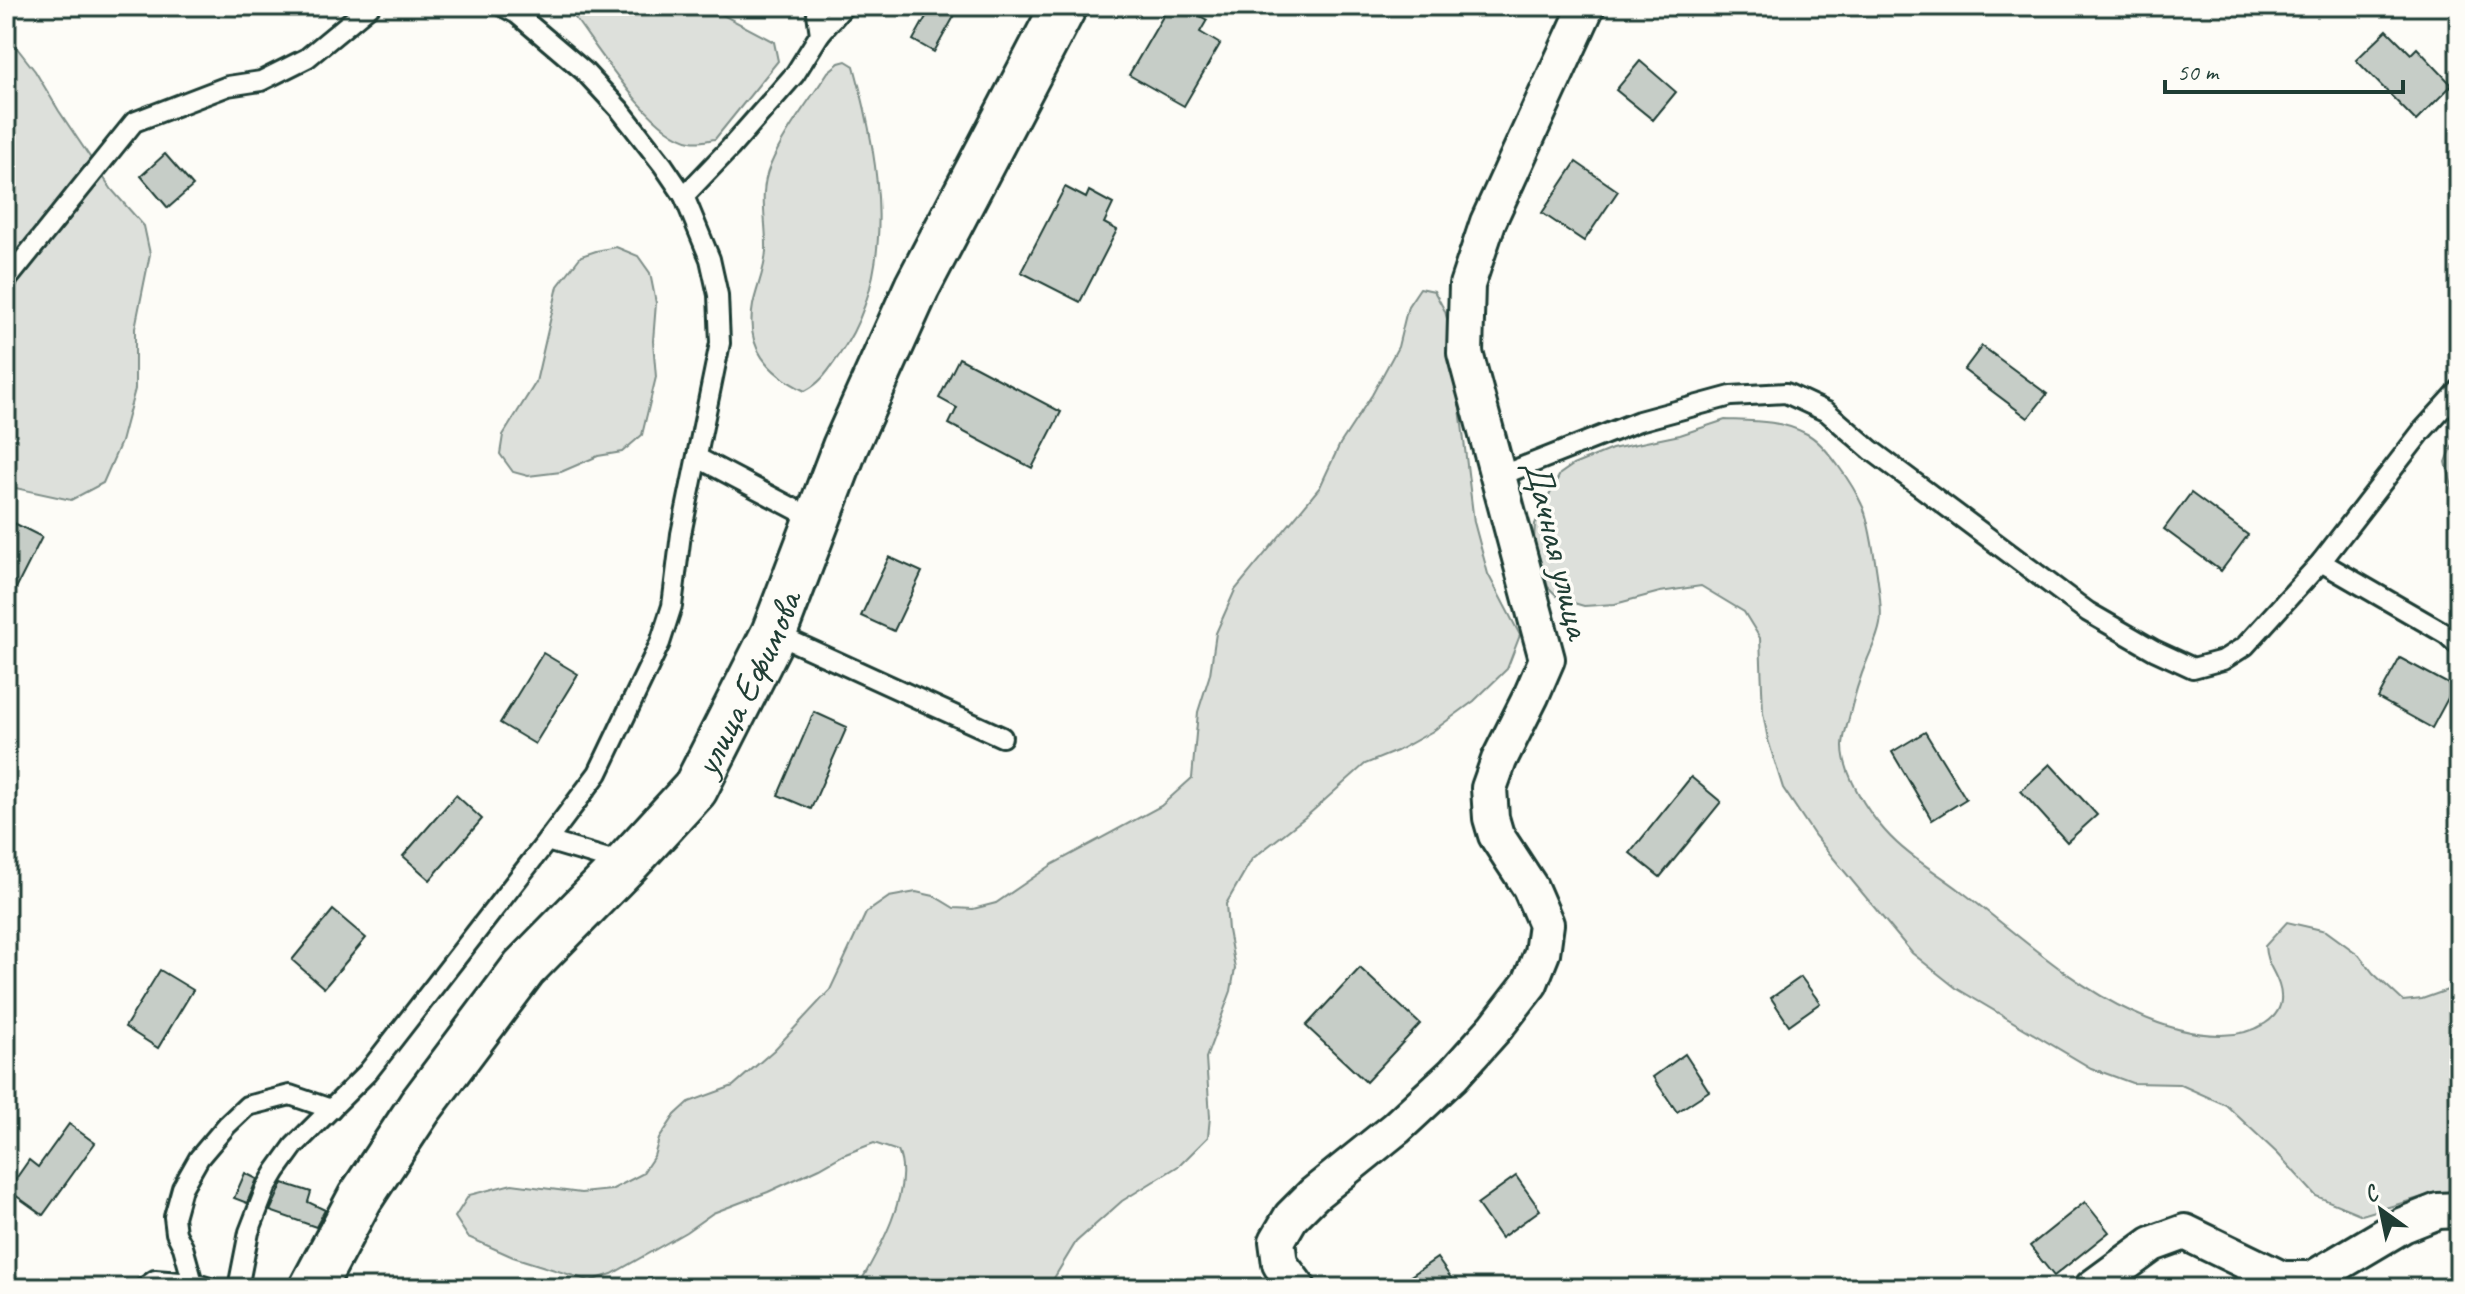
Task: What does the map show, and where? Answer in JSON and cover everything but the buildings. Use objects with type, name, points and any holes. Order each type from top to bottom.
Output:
[{"type":"main road","name":"улица Ефимова","points":[[312,1288],[360,1198],[420,1107],[524,968],[695,789],[774,633],[845,447],[917,287],[1064,6]]},
{"type":"street","name":"Дачная улица","points":[[1298,1288],[1280,1264],[1277,1241],[1291,1217],[1453,1075],[1530,983],[1542,953],[1546,924],[1530,887],[1496,835],[1491,818],[1489,788],[1547,659],[1465,353],[1467,285],[1488,222],[1587,6]]},
{"type":"street","points":[[2092,1288],[2152,1244],[2185,1232],[2282,1279],[2312,1279],[2403,1225],[2438,1211],[2459,1210]]},
{"type":"lane","points":[[6,281],[134,122],[228,86],[261,81],[307,58],[370,6]]},
{"type":"lane","points":[[238,1288],[249,1232],[266,1188],[294,1146],[368,1072],[411,1020],[598,773],[660,643],[672,606],[681,534],[720,343],[718,295],[710,259],[684,196],[643,138],[584,71],[517,14],[502,6]]},
{"type":"lane","points":[[816,6],[820,34]]},
{"type":"lane","points":[[684,196],[795,74],[820,34],[844,6]]},
{"type":"lane","points":[[1497,477],[1639,421],[1731,396],[1786,393],[1827,412],[1871,450],[2088,612],[2154,650],[2193,668],[2223,660],[2245,646],[2321,562],[2422,431],[2459,390]]},
{"type":"lane","points":[[698,458],[817,520]]},
{"type":"lane","points":[[2321,562],[2446,634],[2459,646]]},
{"type":"lane","points":[[774,633],[1002,737]]},
{"type":"lane","points":[[547,841],[626,864]]},
{"type":"lane","points":[[202,1286],[176,1233],[174,1217],[182,1188],[199,1158],[247,1106],[290,1095],[331,1109]]},
{"type":"lane","points":[[144,1288],[155,1280],[202,1286]]},
{"type":"shaded area","points":[[566,6],[706,6],[774,42],[778,61],[715,139],[691,141],[674,134],[640,104]]},
{"type":"shaded area","points":[[6,34],[35,71],[112,190],[144,226],[150,254],[135,328],[135,389],[121,442],[103,483],[71,500],[6,486]]},
{"type":"shaded area","points":[[846,61],[854,66],[871,139],[879,215],[877,252],[870,289],[857,324],[827,372],[805,391],[770,367],[756,346],[753,334],[753,305],[766,251],[764,187],[770,166],[789,129],[828,72]]},
{"type":"shaded area","points":[[616,247],[638,256],[650,273],[656,303],[653,341],[656,377],[642,435],[622,452],[598,456],[561,472],[528,476],[513,472],[500,454],[503,435],[536,382],[558,286],[581,256]]},
{"type":"shaded area","points":[[1420,288],[1434,291],[1445,311],[1451,335],[1474,522],[1488,574],[1520,635],[1507,669],[1474,701],[1433,731],[1365,764],[1252,859],[1226,904],[1235,968],[1231,991],[1206,1058],[1210,1117],[1208,1137],[1180,1165],[1122,1201],[1076,1242],[1048,1288],[857,1288],[891,1221],[902,1184],[898,1151],[874,1143],[768,1192],[713,1213],[612,1274],[590,1281],[513,1257],[468,1237],[455,1217],[469,1195],[512,1184],[581,1193],[611,1190],[642,1174],[675,1115],[689,1102],[733,1086],[774,1050],[830,990],[866,913],[889,897],[916,892],[934,896],[954,908],[973,909],[996,903],[1053,864],[1161,806],[1192,778],[1198,712],[1210,674],[1216,633],[1235,590],[1320,487],[1340,444],[1398,347],[1408,306]]},
{"type":"shaded area","points":[[1725,420],[1777,424],[1807,434],[1846,476],[1862,505],[1876,564],[1881,615],[1856,690],[1843,746],[1847,768],[1857,792],[1885,831],[1912,856],[2088,988],[2145,1018],[2177,1029],[2210,1035],[2232,1034],[2255,1029],[2273,1017],[2281,997],[2265,946],[2287,922],[2326,931],[2359,955],[2403,1001],[2422,999],[2459,986],[2459,1194],[2439,1192],[2362,1215],[2316,1196],[2278,1154],[2226,1105],[2179,1084],[2132,1083],[2091,1068],[1956,988],[1912,953],[1815,836],[1783,788],[1763,713],[1760,638],[1744,612],[1701,586],[1660,592],[1615,604],[1584,606],[1560,599],[1548,587],[1534,540],[1535,524],[1560,474],[1573,465],[1612,449],[1680,435]]},
{"type":"shaded area","points":[[2459,430],[2459,580],[2456,503],[2446,462]]}]
